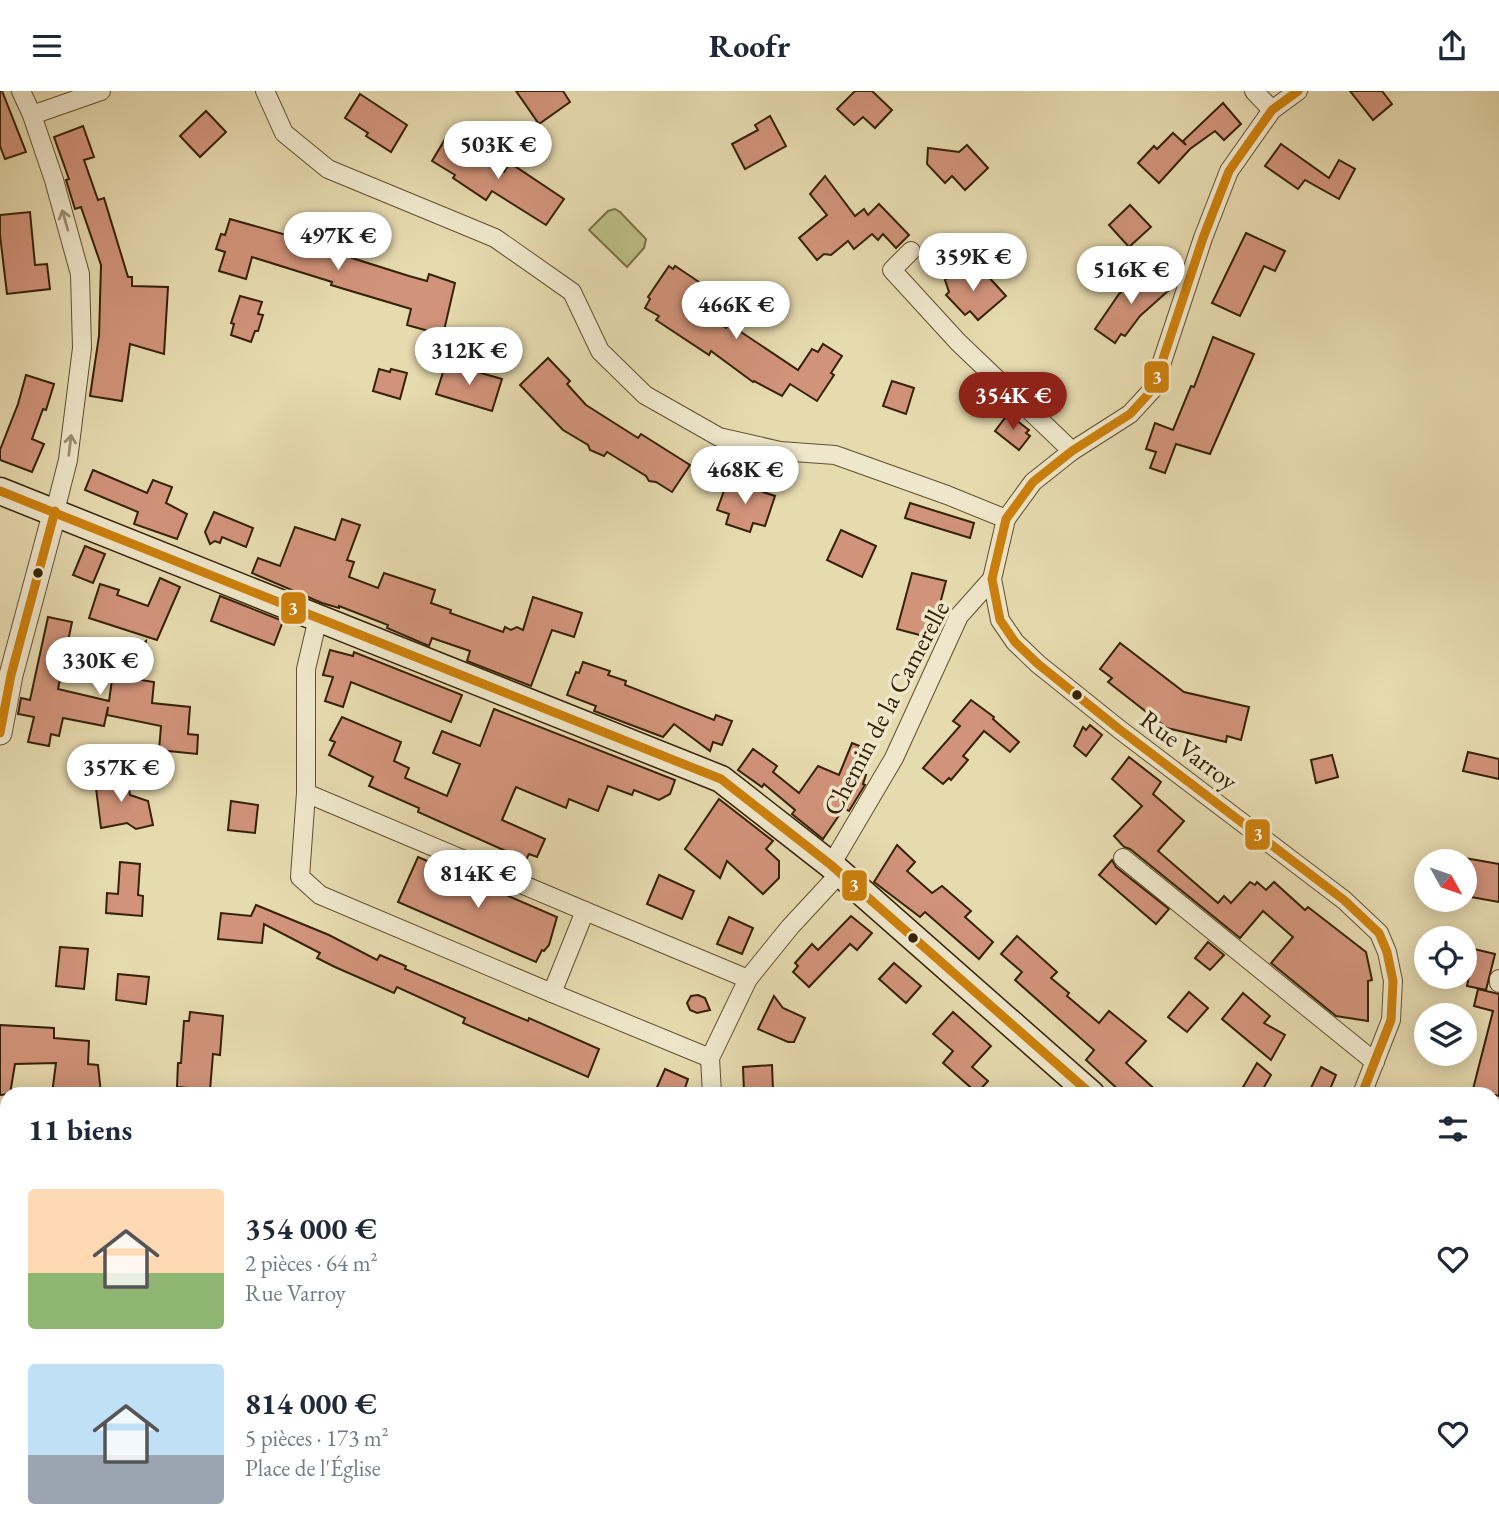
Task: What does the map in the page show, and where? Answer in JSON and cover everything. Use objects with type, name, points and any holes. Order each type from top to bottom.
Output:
[{"type":"main road","points":[[0,491],[721,779],[836,869],[1083,1087]]},
{"type":"street","points":[[0,733],[11,675],[68,460],[82,348],[80,274],[54,180],[21,91]]},
{"type":"street","points":[[32,115],[101,91]]},
{"type":"street","points":[[265,91],[284,133],[328,169],[495,239],[572,292],[600,351],[645,395],[719,437],[780,451],[835,455],[1006,519]]},
{"type":"street","points":[[1254,91],[1272,110]]},
{"type":"street","name":"Rue Varroy","points":[[1298,91],[1272,110],[1229,171],[1203,238],[1153,389],[1130,414],[1072,451],[1033,482],[1006,519],[992,579],[1000,620],[1015,642],[1038,664],[1129,738],[1325,885],[1379,933],[1387,952],[1393,981],[1391,1020],[1365,1087]]},
{"type":"street","points":[[911,251],[891,269],[958,342],[1072,451]]},
{"type":"street","name":"Chemin de la Camerelle","points":[[710,1058],[748,979],[836,869],[894,758],[959,617],[992,579]]},
{"type":"street","points":[[318,618],[306,669],[306,793],[300,877],[320,895],[710,1058],[712,1087]]},
{"type":"street","points":[[306,793],[748,979]]},
{"type":"street","points":[[1123,858],[1375,1062]]},
{"type":"street","points":[[552,993],[584,911]]},
{"type":"green space","points":[[615,209],[646,239],[644,248],[627,267],[589,230],[608,211]]},
{"type":"building","points":[[0,91],[26,152],[5,159],[0,146]]},
{"type":"building","points":[[516,91],[563,91],[570,102],[539,124]]},
{"type":"building","points":[[855,91],[872,91],[892,110],[875,128],[863,117],[854,125],[837,109]]},
{"type":"building","points":[[1350,91],[1382,91],[1392,104],[1373,120]]},
{"type":"building","points":[[360,94],[407,125],[391,152],[345,118]]},
{"type":"building","points":[[1223,103],[1241,124],[1224,140],[1215,131],[1190,149],[1159,183],[1138,163],[1154,146],[1157,149],[1173,133],[1186,145],[1183,141]]},
{"type":"building","points":[[206,111],[226,132],[200,157],[180,136]]},
{"type":"building","points":[[770,116],[786,146],[745,169],[732,144],[758,130],[755,125]]},
{"type":"building","points":[[83,126],[94,157],[84,160],[98,200],[104,198],[128,277],[132,277],[132,286],[168,287],[164,354],[130,344],[122,401],[90,396],[99,336],[101,265],[81,207],[75,209],[66,180],[69,179],[54,137]]},
{"type":"building","points":[[447,136],[504,172],[510,163],[564,199],[546,225],[492,191],[486,200],[453,178],[455,175],[432,161]]},
{"type":"building","points":[[1281,144],[1329,178],[1339,160],[1355,169],[1339,199],[1305,180],[1298,189],[1265,166]]},
{"type":"building","points":[[967,145],[988,168],[965,190],[952,176],[945,183],[927,164],[928,148],[959,152]]},
{"type":"building","points":[[825,176],[855,216],[864,209],[868,215],[879,204],[909,235],[896,248],[883,234],[878,240],[872,234],[854,249],[848,241],[831,255],[824,254],[817,260],[799,238],[827,215],[810,194]]},
{"type":"building","points":[[1130,205],[1151,227],[1129,247],[1109,225]]},
{"type":"building","points":[[30,212],[35,265],[47,264],[50,289],[7,294],[0,215]]},
{"type":"building","points":[[230,219],[353,254],[352,258],[409,276],[427,281],[429,274],[455,283],[443,335],[407,325],[411,309],[252,257],[246,279],[219,271],[225,252],[216,249],[221,234],[225,235]]},
{"type":"building","points":[[1246,233],[1285,251],[1275,271],[1264,266],[1240,316],[1212,303]]},
{"type":"building","points":[[961,265],[976,281],[985,273],[1006,296],[978,320],[970,311],[965,315],[946,295],[949,292],[945,280]]},
{"type":"building","points":[[669,266],[673,269],[675,266],[699,282],[690,295],[695,299],[691,306],[726,328],[729,324],[798,370],[812,349],[818,352],[823,344],[842,356],[831,373],[834,375],[817,401],[790,384],[782,396],[753,382],[711,351],[709,355],[656,320],[659,316],[645,308],[650,299],[648,297]]},
{"type":"building","points":[[1147,268],[1168,291],[1140,316],[1125,336],[1121,334],[1115,343],[1095,329],[1119,294]]},
{"type":"building","points":[[240,296],[262,302],[258,314],[263,315],[251,342],[231,335],[234,324],[231,323]]},
{"type":"building","points":[[1213,337],[1254,354],[1210,454],[1176,444],[1165,473],[1150,468],[1156,452],[1146,449],[1155,423],[1173,430],[1191,386],[1194,387]]},
{"type":"building","points":[[548,358],[570,381],[567,384],[586,405],[638,438],[641,434],[690,465],[672,492],[656,482],[649,481],[646,476],[607,452],[604,456],[590,450],[588,445],[563,430],[520,385]]},
{"type":"building","points":[[446,363],[502,379],[492,411],[436,394]]},
{"type":"building","points":[[379,369],[407,373],[400,399],[373,391]]},
{"type":"building","points":[[26,375],[54,384],[46,410],[43,409],[32,439],[44,444],[32,472],[0,460],[0,450]]},
{"type":"building","points":[[892,381],[914,388],[906,414],[883,406]]},
{"type":"building","points":[[1008,414],[1029,430],[1026,433],[1030,436],[1019,450],[995,431]]},
{"type":"building","points":[[93,470],[147,493],[153,480],[172,487],[166,503],[187,514],[177,539],[134,524],[138,512],[85,490]]},
{"type":"building","points":[[728,480],[775,496],[765,526],[753,523],[750,532],[726,524],[729,514],[717,510]]},
{"type":"building","points":[[910,503],[974,523],[970,538],[905,518]]},
{"type":"building","points":[[214,512],[253,528],[246,547],[222,537],[220,543],[215,541],[210,544],[205,532]]},
{"type":"building","points":[[342,519],[360,525],[347,560],[354,562],[349,577],[378,588],[384,573],[435,590],[431,603],[451,610],[450,613],[503,632],[505,627],[523,630],[533,597],[582,613],[574,637],[552,630],[531,686],[467,661],[470,651],[432,638],[429,646],[387,628],[388,625],[339,606],[322,603],[252,573],[258,558],[280,566],[295,527],[335,540]]},
{"type":"building","points":[[841,530],[876,546],[862,577],[827,560]]},
{"type":"building","points":[[85,546],[105,554],[93,583],[73,575]]},
{"type":"building","points":[[912,573],[946,581],[931,638],[897,629]]},
{"type":"building","points":[[160,578],[180,587],[157,640],[89,618],[100,584],[119,590],[117,595],[148,606]]},
{"type":"building","points":[[220,596],[283,621],[274,645],[211,621]]},
{"type":"building","points":[[48,617],[72,622],[58,689],[109,701],[114,666],[146,641],[141,680],[154,682],[152,703],[190,707],[188,734],[198,735],[197,754],[159,750],[161,726],[107,715],[108,707],[104,726],[63,718],[59,736],[51,734],[49,746],[28,742],[34,717],[18,714],[21,698],[30,700]]},
{"type":"building","points":[[1120,643],[1184,692],[1249,707],[1241,740],[1227,736],[1226,742],[1167,728],[1108,682],[1112,678],[1100,669]]},
{"type":"building","points":[[330,650],[353,656],[354,652],[462,695],[451,722],[351,682],[343,707],[325,701],[333,677],[323,675]]},
{"type":"building","points":[[583,662],[610,671],[608,675],[626,681],[625,685],[714,720],[716,715],[732,721],[722,745],[713,742],[710,751],[674,724],[663,737],[594,711],[596,706],[567,695]]},
{"type":"building","points":[[971,700],[994,717],[993,719],[1019,742],[1010,752],[984,731],[963,756],[968,760],[951,780],[949,778],[943,784],[923,768],[960,726],[953,721]]},
{"type":"building","points":[[494,709],[675,780],[670,794],[659,800],[634,790],[632,795],[608,786],[598,811],[569,799],[566,808],[516,787],[502,820],[545,839],[537,857],[529,854],[526,860],[418,812],[419,808],[369,786],[373,777],[329,755],[335,742],[330,740],[342,717],[401,742],[394,761],[409,768],[405,778],[447,796],[460,764],[433,753],[442,731],[480,746]]},
{"type":"building","points":[[1090,725],[1102,735],[1086,756],[1074,746],[1083,727],[1086,730]]},
{"type":"building","points":[[852,743],[872,751],[863,774],[866,775],[865,785],[849,811],[844,808],[823,839],[792,814],[795,810],[764,784],[762,787],[738,770],[753,749],[777,766],[773,772],[799,793],[818,766],[839,775]]},
{"type":"building","points":[[1468,752],[1499,759],[1499,779],[1463,771]]},
{"type":"building","points":[[1332,755],[1338,777],[1316,783],[1311,760]]},
{"type":"building","points":[[1129,757],[1161,782],[1153,794],[1184,821],[1158,851],[1218,903],[1224,896],[1231,903],[1250,882],[1255,885],[1257,882],[1266,890],[1274,882],[1305,910],[1308,907],[1366,952],[1372,980],[1368,981],[1368,1021],[1336,1016],[1271,963],[1293,937],[1263,911],[1240,938],[1130,849],[1124,847],[1114,836],[1142,806],[1112,779]]},
{"type":"building","points":[[126,774],[130,795],[148,801],[153,825],[136,829],[127,823],[101,828],[95,780]]},
{"type":"building","points":[[719,799],[773,841],[766,849],[779,861],[779,878],[763,894],[727,861],[720,878],[685,849]]},
{"type":"building","points":[[231,801],[258,805],[255,833],[228,830]]},
{"type":"building","points":[[897,845],[915,862],[907,871],[932,893],[942,886],[971,911],[965,917],[993,942],[979,959],[925,912],[920,917],[874,882]]},
{"type":"building","points":[[418,857],[557,917],[549,945],[542,950],[536,962],[398,902]]},
{"type":"building","points":[[1112,860],[1116,867],[1169,909],[1156,924],[1099,875]]},
{"type":"building","points":[[1477,860],[1499,864],[1499,902],[1477,898]]},
{"type":"building","points":[[120,862],[140,864],[138,895],[143,896],[142,916],[106,913],[107,893],[118,894]]},
{"type":"building","points":[[659,875],[694,891],[682,919],[647,904]]},
{"type":"building","points":[[256,905],[329,935],[377,960],[380,955],[406,966],[405,969],[599,1049],[588,1077],[463,1023],[465,1018],[397,987],[394,993],[335,967],[317,958],[320,953],[264,924],[262,943],[218,939],[221,913],[251,916]]},
{"type":"building","points":[[851,916],[872,933],[857,950],[850,944],[809,987],[793,972],[798,966],[795,963],[812,944],[818,950]]},
{"type":"building","points":[[729,917],[753,928],[742,954],[717,944]]},
{"type":"building","points":[[1017,936],[1057,972],[1051,978],[1069,993],[1067,996],[1099,1023],[1109,1011],[1146,1041],[1126,1063],[1152,1087],[1115,1087],[1086,1060],[1094,1050],[1015,980],[1022,972],[1001,954]]},
{"type":"building","points":[[1208,942],[1224,955],[1210,970],[1195,958]]},
{"type":"building","points":[[60,947],[88,949],[84,989],[56,986]]},
{"type":"building","points":[[1477,950],[1495,954],[1486,990],[1477,988]]},
{"type":"building","points":[[894,963],[921,986],[906,1003],[879,979]]},
{"type":"building","points":[[118,974],[149,977],[146,1004],[116,1000]]},
{"type":"building","points":[[1478,989],[1499,994],[1499,1087],[1474,1087],[1493,1011],[1477,1007],[1475,1003]]},
{"type":"building","points":[[1189,992],[1208,1008],[1187,1032],[1168,1017]]},
{"type":"building","points":[[1243,993],[1270,1016],[1264,1023],[1285,1035],[1271,1060],[1222,1019]]},
{"type":"building","points":[[691,996],[705,998],[710,1010],[697,1013],[690,1010],[687,1003]]},
{"type":"building","points":[[774,996],[783,1008],[805,1018],[794,1042],[758,1029]]},
{"type":"building","points":[[190,1012],[223,1016],[220,1055],[213,1054],[210,1087],[177,1087],[184,1021],[189,1021]]},
{"type":"building","points":[[953,1012],[991,1046],[972,1067],[988,1081],[982,1087],[970,1087],[943,1063],[953,1051],[933,1034]]},
{"type":"building","points":[[0,1025],[54,1028],[54,1038],[89,1041],[88,1064],[98,1065],[100,1087],[53,1087],[56,1063],[15,1064],[11,1087],[0,1087]]},
{"type":"building","points":[[1257,1063],[1271,1075],[1264,1087],[1243,1087]]},
{"type":"building","points":[[772,1065],[773,1087],[744,1087],[743,1067]]},
{"type":"building","points":[[1321,1067],[1336,1075],[1331,1087],[1311,1087]]},
{"type":"building","points":[[665,1069],[688,1079],[685,1087],[657,1087]]},
{"type":"transit line","name":"3","points":[[1298,91],[1272,110],[1229,171],[1203,238],[1153,389],[1130,414],[1072,451],[1033,482],[1006,519],[992,579],[1000,620],[1015,642],[1038,664],[1344,900],[1379,933],[1387,952],[1393,981],[1391,1020],[1365,1087]]},
{"type":"transit line","name":"3","points":[[0,491],[721,779],[831,865],[1083,1087]]},
{"type":"transit line","name":"3","points":[[0,733],[11,675],[55,511]]}]
